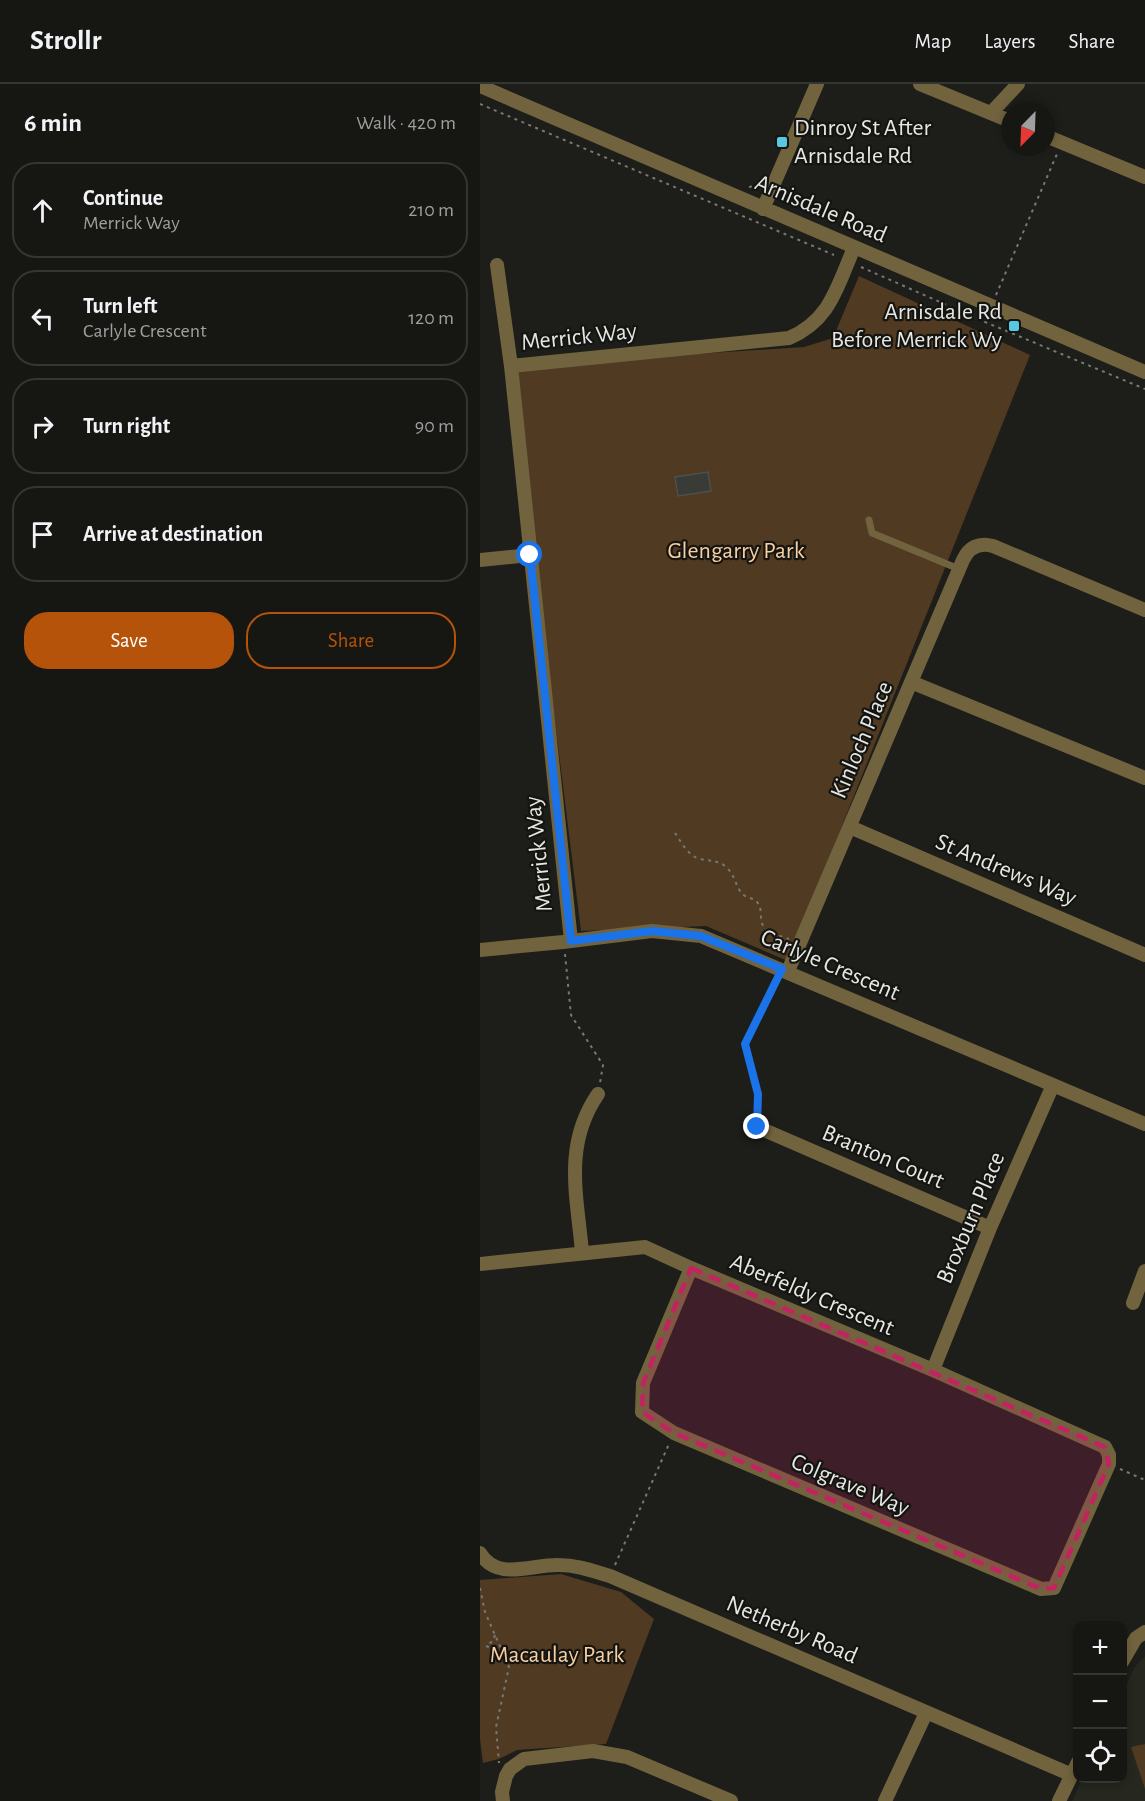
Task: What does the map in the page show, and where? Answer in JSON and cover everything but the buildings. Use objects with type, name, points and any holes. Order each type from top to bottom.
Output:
[{"type":"street","points":[[763,209],[817,84]]},
{"type":"street","points":[[920,84],[1001,117]]},
{"type":"street","points":[[991,113],[1018,84]]},
{"type":"street","name":"Arnisdale Road","points":[[480,86],[1145,372]]},
{"type":"street","points":[[1055,140],[1145,177]]},
{"type":"street","name":"Merrick Way","points":[[567,942],[511,366],[789,338],[813,324],[823,314],[854,248]]},
{"type":"street","points":[[497,265],[511,366]]},
{"type":"street","name":"Kinloch Place","points":[[785,970],[800,944],[959,569],[970,549],[981,544],[993,546],[1145,610]]},
{"type":"street","points":[[480,560],[530,555]]},
{"type":"street","points":[[912,682],[1145,778]]},
{"type":"street","name":"St Andrews Way","points":[[850,826],[1145,955]]},
{"type":"street","name":"Carlyle Crescent","points":[[480,950],[652,931],[701,936],[1145,1124]]},
{"type":"street","name":"Broxburn Place","points":[[933,1370],[990,1228],[1053,1085]]},
{"type":"street","points":[[582,1252],[575,1148],[583,1120],[598,1094]]},
{"type":"street","name":"Branton Court","points":[[757,1127],[990,1228]]},
{"type":"street","name":"Aberfeldy Crescent","points":[[480,1264],[645,1247],[933,1370],[1104,1447],[1109,1460]]},
{"type":"street","name":"Colgrave Way","points":[[691,1268],[643,1383],[642,1412],[674,1433],[1041,1589],[1054,1588],[1109,1460]]},
{"type":"street","points":[[1132,1302],[1145,1271]]},
{"type":"street","name":"Netherby Road","points":[[484,1558],[503,1570],[557,1564],[610,1576],[1072,1776]]},
{"type":"street","points":[[1127,1653],[1136,1638],[1145,1632]]},
{"type":"street","points":[[885,1801],[926,1713]]},
{"type":"street","points":[[503,1801],[502,1792],[506,1776],[510,1769],[524,1759],[593,1751],[627,1757],[731,1801]]},
{"type":"street","points":[[1059,1801],[1072,1776]]},
{"type":"lane","points":[[869,520],[872,533],[959,569]]},
{"type":"path","points":[[480,104],[834,255]]},
{"type":"path","points":[[994,298],[1062,143]]},
{"type":"path","points":[[861,267],[1145,388]]},
{"type":"path","points":[[675,832],[692,855],[719,862],[733,874],[744,896],[756,901],[760,907],[762,925],[766,930],[800,944]]},
{"type":"path","points":[[567,942],[570,1015],[603,1065],[598,1094]]},
{"type":"path","points":[[757,1127],[758,1094],[745,1044],[785,970]]},
{"type":"path","points":[[610,1576],[674,1433]]},
{"type":"path","points":[[1109,1460],[1145,1480]]},
{"type":"path","points":[[480,1588],[485,1612],[509,1667],[496,1726],[499,1765]]},
{"type":"path","points":[[480,1647],[493,1641],[495,1635]]},
{"type":"path","points":[[486,1646],[504,1653]]},
{"type":"highlighted area","points":[[691,1268],[1105,1447],[1109,1464],[1062,1573],[1054,1588],[1041,1589],[674,1433],[642,1412],[643,1383]]},
{"type":"shaded area","points":[[1145,1656],[1145,1801],[1072,1801],[1080,1783],[1127,1783],[1127,1684],[1134,1668]]},
{"type":"green space","name":"Glengarry Park","points":[[859,276],[1030,355],[788,961],[706,926],[581,931],[511,366],[804,347],[833,338]]},
{"type":"green space","name":"Macaulay Park","points":[[561,1574],[621,1592],[654,1619],[606,1744],[517,1750],[499,1759],[483,1763],[480,1739],[480,1580]]},
{"type":"green space","points":[[1145,1744],[1145,1789],[1131,1747]]},
{"type":"place","name":"Dinroy St After Arnisdale Rd","points":[[782,142]]},
{"type":"place","name":"Arnisdale Rd Before Merrick Wy","points":[[1014,326]]},
{"type":"route","points":[[530,555],[571,941],[652,931],[701,936],[782,969],[745,1044],[758,1094],[757,1127]]}]
